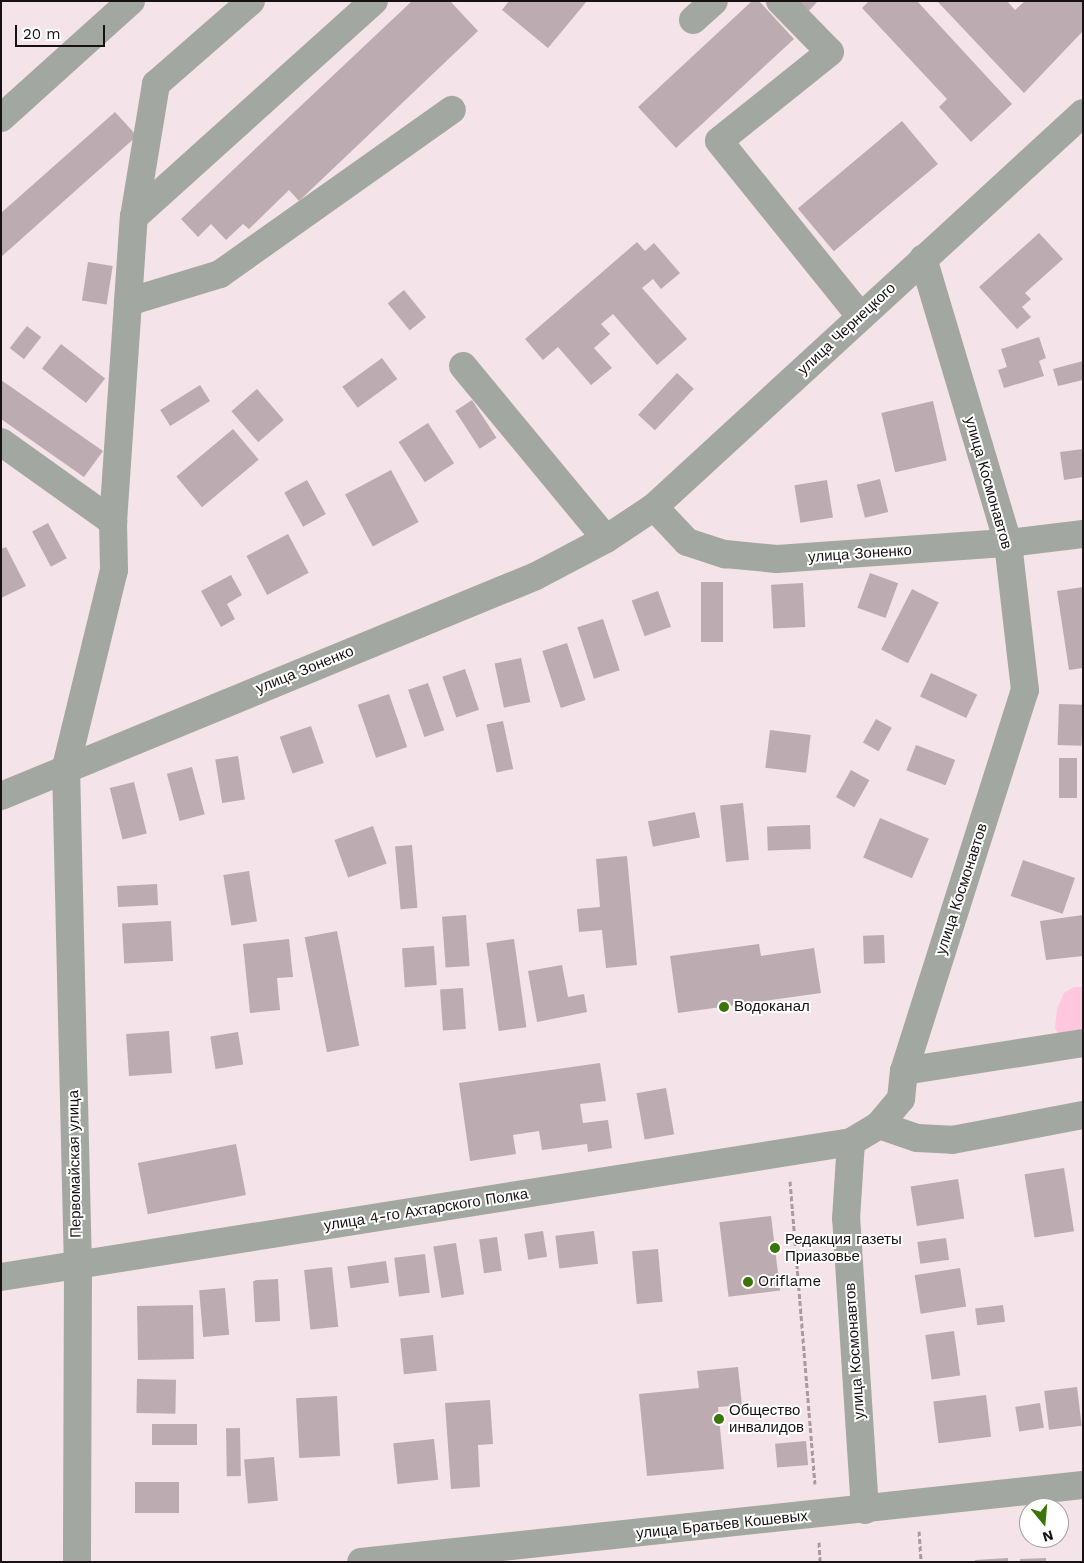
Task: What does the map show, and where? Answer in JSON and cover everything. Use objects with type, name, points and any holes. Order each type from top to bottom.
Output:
[{"type":"street","points":[[1,118],[131,1]]},
{"type":"street","name":"Первомайская улица","points":[[77,1562],[78,1267],[66,767],[114,570],[113,522],[134,218],[156,84],[251,1]]},
{"type":"street","points":[[134,218],[374,1]]},
{"type":"street","points":[[693,20],[714,1]]},
{"type":"street","points":[[780,1],[830,52],[719,141],[861,317]]},
{"type":"street","points":[[128,302],[220,274],[452,110]]},
{"type":"street","name":"улица Чернецкого","points":[[606,539],[654,507],[1083,113]]},
{"type":"street","name":"улица Космонавтов","points":[[865,1510],[846,1219],[851,1142],[879,1125],[901,1099],[904,1071],[1024,690],[1008,543],[923,258]]},
{"type":"street","points":[[463,366],[606,539]]},
{"type":"street","points":[[1,442],[113,522]]},
{"type":"street","name":"улица Зоненко","points":[[654,507],[687,542],[725,554],[777,559],[1008,543],[1083,534]]},
{"type":"street","name":"улица Зоненко","points":[[1,796],[66,767],[536,576],[606,539]]},
{"type":"street","points":[[904,1071],[1083,1043]]},
{"type":"street","points":[[879,1125],[917,1138],[952,1140],[1083,1115]]},
{"type":"street","name":"улица 4-го Ахтарского Полка","points":[[1,1277],[78,1267],[851,1142]]},
{"type":"street","name":"улица Братьев Кошевых","points":[[361,1562],[865,1510],[1083,1485]]},
{"type":"path","points":[[788,1151],[817,1515]]},
{"type":"shaded area","points":[[1074,987],[1083,987],[1083,1037],[1060,1037],[1055,1028],[1057,1009],[1064,993]]},
{"type":"building","points":[[412,1],[450,1],[478,31],[299,201],[289,190],[249,229],[243,224],[226,240],[211,224],[198,237],[181,219]]},
{"type":"building","points":[[509,1],[587,1],[548,48],[502,10]]},
{"type":"building","points":[[752,1],[759,1],[794,39],[676,148],[638,107]]},
{"type":"building","points":[[792,1],[818,1],[805,15]]},
{"type":"building","points":[[869,1],[917,1],[1012,104],[971,142],[939,107],[947,99],[862,8]]},
{"type":"building","points":[[937,1],[1007,1],[1015,10],[1025,1],[1083,1],[1083,31],[1024,93]]},
{"type":"building","points":[[115,112],[137,136],[1,257],[1,213]]},
{"type":"building","points":[[902,121],[938,164],[834,251],[798,208]]},
{"type":"building","points":[[1039,233],[1063,259],[1025,293],[1031,299],[1022,307],[1031,317],[1017,329],[979,287]]},
{"type":"building","points":[[637,242],[645,251],[654,243],[680,273],[661,289],[653,279],[642,288],[687,339],[657,365],[613,314],[601,324],[610,334],[594,348],[612,368],[591,385],[558,347],[543,360],[525,339]]},
{"type":"building","points":[[88,262],[113,266],[107,304],[82,301]]},
{"type":"building","points":[[404,290],[426,317],[410,330],[388,303]]},
{"type":"building","points":[[27,326],[41,337],[24,359],[10,348]]},
{"type":"building","points":[[1039,337],[1046,358],[1039,361],[1044,376],[1004,388],[998,370],[1007,367],[1001,349]]},
{"type":"building","points":[[61,344],[105,378],[86,403],[42,368]]},
{"type":"building","points":[[382,358],[397,379],[358,408],[342,387]]},
{"type":"building","points":[[1083,361],[1083,380],[1058,386],[1053,369]]},
{"type":"building","points":[[677,373],[694,389],[655,430],[638,415]]},
{"type":"building","points":[[1,380],[103,451],[84,477],[1,419]]},
{"type":"building","points":[[200,385],[210,401],[170,426],[160,410]]},
{"type":"building","points":[[257,389],[284,420],[258,442],[231,411]]},
{"type":"building","points":[[472,400],[497,438],[480,449],[455,411]]},
{"type":"building","points":[[933,401],[947,460],[895,472],[881,413]]},
{"type":"building","points":[[428,423],[454,463],[425,482],[399,442]]},
{"type":"building","points":[[233,429],[259,460],[202,507],[176,477]]},
{"type":"building","points":[[1083,449],[1083,477],[1064,480],[1060,452]]},
{"type":"building","points":[[391,470],[419,522],[373,547],[345,494]]},
{"type":"building","points":[[880,479],[888,512],[865,518],[857,485]]},
{"type":"building","points":[[307,480],[326,514],[303,527],[284,493]]},
{"type":"building","points":[[827,480],[833,518],[800,523],[794,485]]},
{"type":"building","points":[[48,523],[67,558],[51,567],[32,531]]},
{"type":"building","points":[[288,534],[309,573],[267,595],[247,556]]},
{"type":"building","points":[[6,547],[26,586],[1,598],[1,549]]},
{"type":"building","points":[[870,573],[898,583],[886,618],[857,608]]},
{"type":"building","points":[[231,575],[242,595],[227,604],[235,619],[221,627],[201,591]]},
{"type":"building","points":[[701,582],[723,582],[723,642],[701,642]]},
{"type":"building","points":[[803,583],[805,627],[773,629],[771,585]]},
{"type":"building","points":[[1083,587],[1083,668],[1069,670],[1057,591]]},
{"type":"building","points":[[912,589],[939,603],[908,663],[881,650]]},
{"type":"building","points":[[658,591],[671,627],[645,636],[632,601]]},
{"type":"building","points":[[603,619],[620,670],[594,679],[577,627]]},
{"type":"building","points":[[567,643],[586,700],[561,708],[542,651]]},
{"type":"building","points":[[521,658],[530,702],[504,708],[495,664]]},
{"type":"building","points":[[465,669],[479,710],[456,717],[442,677]]},
{"type":"building","points":[[931,673],[977,695],[966,718],[920,697]]},
{"type":"building","points":[[428,683],[444,730],[424,737],[408,690]]},
{"type":"building","points":[[389,694],[407,747],[376,758],[358,705]]},
{"type":"building","points":[[1059,704],[1083,705],[1082,746],[1058,745]]},
{"type":"building","points":[[876,719],[892,728],[879,751],[863,743]]},
{"type":"building","points":[[503,721],[513,769],[497,772],[486,725]]},
{"type":"building","points":[[311,726],[324,763],[292,774],[280,737]]},
{"type":"building","points":[[770,730],[811,735],[806,773],[765,768]]},
{"type":"building","points":[[916,745],[955,760],[946,785],[906,770]]},
{"type":"building","points":[[238,756],[245,799],[222,803],[215,760]]},
{"type":"building","points":[[1059,758],[1077,758],[1077,798],[1059,798]]},
{"type":"building","points":[[192,767],[205,814],[180,821],[167,774]]},
{"type":"building","points":[[851,770],[869,780],[854,807],[836,797]]},
{"type":"building","points":[[134,782],[147,833],[123,839],[110,788]]},
{"type":"building","points":[[743,803],[749,860],[726,862],[720,805]]},
{"type":"building","points":[[695,812],[700,838],[653,847],[648,821]]},
{"type":"building","points":[[880,818],[929,839],[912,878],[863,858]]},
{"type":"building","points":[[810,825],[811,849],[768,850],[767,827]]},
{"type":"building","points":[[373,826],[387,864],[348,878],[334,840]]},
{"type":"building","points":[[412,845],[417,908],[401,909],[395,846]]},
{"type":"building","points":[[627,856],[637,965],[606,968],[602,930],[579,932],[577,909],[600,907],[596,859]]},
{"type":"building","points":[[1023,860],[1075,878],[1063,914],[1011,896]]},
{"type":"building","points":[[249,871],[257,921],[231,925],[223,875]]},
{"type":"building","points":[[157,884],[158,905],[118,907],[117,886]]},
{"type":"building","points":[[466,915],[470,966],[446,968],[442,917]]},
{"type":"building","points":[[1083,915],[1083,956],[1046,960],[1040,921]]},
{"type":"building","points":[[171,921],[173,961],[124,964],[122,924]]},
{"type":"building","points":[[337,931],[359,1046],[327,1052],[305,937]]},
{"type":"building","points":[[884,935],[885,963],[864,964],[863,936]]},
{"type":"building","points":[[289,939],[293,977],[277,978],[280,1010],[250,1013],[243,944]]},
{"type":"building","points":[[514,939],[526,1027],[499,1031],[486,943]]},
{"type":"building","points":[[759,944],[761,956],[814,948],[821,993],[678,1013],[670,956]]},
{"type":"building","points":[[434,946],[437,985],[405,987],[402,948]]},
{"type":"building","points":[[562,965],[568,997],[584,994],[587,1012],[537,1022],[528,971]]},
{"type":"building","points":[[463,988],[466,1029],[443,1031],[440,990]]},
{"type":"building","points":[[169,1031],[172,1073],[129,1076],[126,1034]]},
{"type":"building","points":[[238,1032],[243,1065],[216,1069],[210,1036]]},
{"type":"building","points":[[600,1063],[606,1101],[580,1104],[583,1123],[608,1120],[612,1148],[588,1152],[587,1144],[542,1150],[539,1131],[513,1135],[516,1154],[470,1161],[459,1083]]},
{"type":"building","points":[[666,1088],[674,1134],[645,1139],[636,1093]]},
{"type":"building","points":[[236,1144],[246,1195],[148,1214],[138,1163]]},
{"type":"building","points":[[1064,1168],[1074,1231],[1035,1237],[1024,1174]]},
{"type":"building","points":[[958,1179],[964,1219],[917,1226],[911,1187]]},
{"type":"building","points":[[771,1216],[780,1290],[729,1297],[719,1222]]},
{"type":"building","points":[[543,1231],[547,1257],[528,1260],[524,1234]]},
{"type":"building","points":[[594,1231],[598,1264],[559,1269],[555,1236]]},
{"type":"building","points":[[497,1237],[502,1271],[484,1273],[479,1240]]},
{"type":"building","points":[[946,1238],[949,1260],[920,1264],[917,1242]]},
{"type":"building","points":[[456,1243],[464,1294],[441,1298],[433,1247]]},
{"type":"building","points":[[658,1249],[663,1302],[637,1304],[632,1251]]},
{"type":"building","points":[[425,1254],[430,1293],[399,1296],[394,1258]]},
{"type":"building","points":[[386,1261],[389,1283],[350,1288],[347,1266]]},
{"type":"building","points":[[332,1267],[338,1327],[310,1330],[304,1270]]},
{"type":"building","points":[[960,1268],[966,1307],[921,1314],[915,1275]]},
{"type":"building","points":[[278,1279],[280,1321],[255,1322],[253,1280]]},
{"type":"building","points":[[225,1288],[229,1335],[203,1337],[199,1290]]},
{"type":"building","points":[[193,1305],[194,1359],[138,1360],[137,1306]]},
{"type":"building","points":[[1003,1305],[1005,1322],[977,1325],[975,1308]]},
{"type":"building","points":[[954,1331],[960,1376],[932,1380],[925,1335]]},
{"type":"building","points":[[433,1335],[437,1371],[404,1374],[400,1338]]},
{"type":"building","points":[[738,1367],[742,1405],[718,1407],[724,1469],[647,1476],[639,1394],[699,1388],[697,1371]]},
{"type":"building","points":[[137,1379],[176,1380],[175,1414],[136,1413]]},
{"type":"building","points":[[1077,1387],[1082,1426],[1049,1430],[1044,1391]]},
{"type":"building","points":[[986,1395],[991,1437],[939,1443],[933,1401]]},
{"type":"building","points":[[337,1396],[340,1456],[299,1458],[296,1398]]},
{"type":"building","points":[[490,1400],[493,1444],[478,1445],[480,1487],[451,1489],[445,1403]]},
{"type":"building","points":[[1040,1403],[1044,1428],[1019,1432],[1015,1407]]},
{"type":"building","points":[[152,1424],[197,1424],[197,1445],[152,1445]]},
{"type":"building","points":[[226,1428],[240,1428],[241,1476],[227,1476]]},
{"type":"building","points":[[434,1439],[438,1480],[398,1484],[393,1443]]},
{"type":"building","points":[[806,1441],[808,1465],[777,1468],[775,1444]]},
{"type":"building","points":[[274,1457],[278,1501],[248,1503],[244,1460]]},
{"type":"building","points":[[135,1482],[179,1482],[179,1513],[135,1513]]},
{"type":"building","points":[[1008,1558],[1008,1562],[975,1562],[975,1560]]},
{"type":"building","points":[[1046,1558],[1046,1562],[1020,1562],[1020,1559]]},
{"type":"place","name":"Водоканал","points":[[724,1007]]},
{"type":"place","name":"Редакция газеты Приазовье","points":[[775,1248]]},
{"type":"place","name":"Oriflame","points":[[748,1282]]},
{"type":"place","name":"Общество инвалидов","points":[[719,1419]]}]
